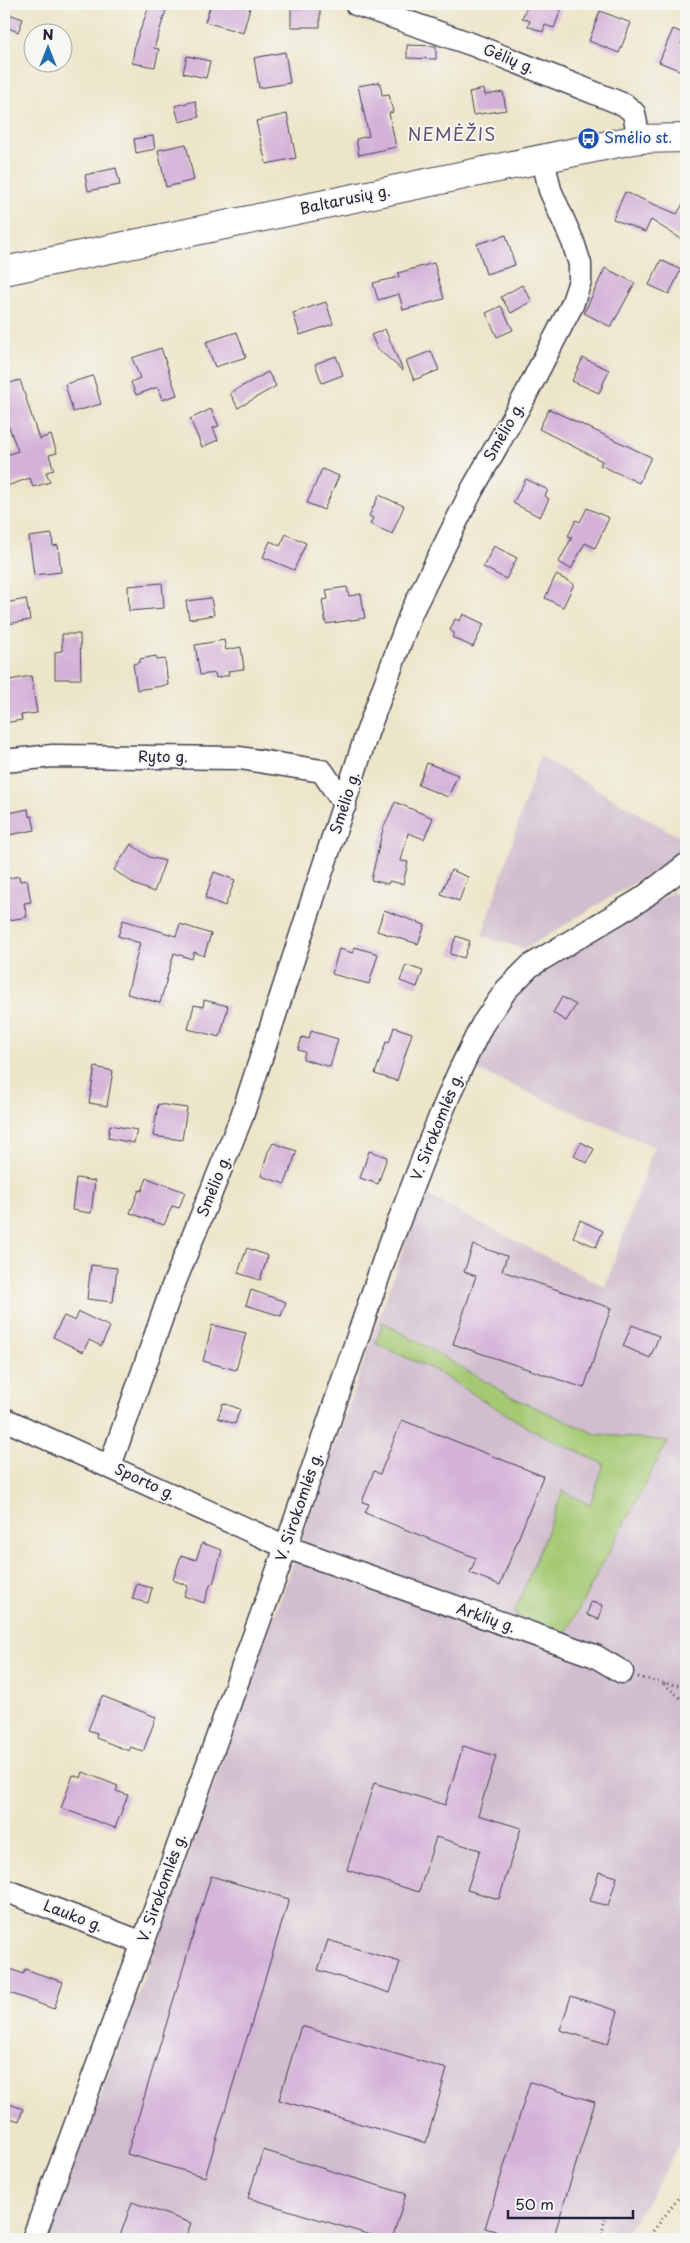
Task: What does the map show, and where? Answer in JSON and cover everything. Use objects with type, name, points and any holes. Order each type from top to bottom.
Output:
[{"type":"main road","name":"Baltarusių g.","points":[[4,271],[640,139],[686,138]]},
{"type":"street","name":"Gėlių g.","points":[[356,4],[471,44],[626,105],[634,113],[640,139]]},
{"type":"street","name":"Smėlio g.","points":[[110,1466],[171,1291],[242,1116],[386,679],[411,612],[472,490],[525,396],[572,305],[580,281],[580,264],[573,242],[550,190],[543,159]]},
{"type":"street","name":"Ryto g.","points":[[4,761],[53,756],[240,758],[322,771],[358,764]]},
{"type":"street","points":[[322,771],[345,804]]},
{"type":"street","name":"V. Sirokomlės g.","points":[[33,2239],[143,1943],[286,1547],[385,1257],[458,1074],[482,1025],[506,990],[530,966],[640,900],[686,865]]},
{"type":"street","name":"Sporto g.","points":[[4,1419],[286,1547]]},
{"type":"street","name":"Arklių g.","points":[[286,1547],[595,1656],[622,1672]]},
{"type":"street","name":"Lauko g.","points":[[4,1890],[143,1943]]},
{"type":"path","points":[[622,1672],[663,1683],[686,1686]]},
{"type":"path","points":[[663,1683],[686,1703]]},
{"type":"path","points":[[647,2239],[686,2188]]},
{"type":"path","points":[[601,2239],[605,2219]]},
{"type":"shaded area","points":[[540,756],[686,841],[686,846],[662,866],[525,949],[482,936]]},
{"type":"shaded area","points":[[672,892],[686,902],[686,2130],[667,2169],[623,2239],[47,2239],[156,1946],[292,1567],[423,1193],[605,1287],[654,1147],[470,1067],[508,1006],[538,975]]},
{"type":"green space","points":[[383,1322],[514,1398],[596,1434],[668,1441],[566,1633],[514,1614],[563,1491],[590,1505],[604,1464],[534,1431],[434,1370],[376,1344]]},
{"type":"building","points":[[150,4],[168,4],[154,48],[159,49],[155,67],[132,63],[135,44]]},
{"type":"building","points":[[211,4],[251,4],[243,33],[205,22]]},
{"type":"building","points":[[528,4],[563,4],[554,28],[545,25],[543,32],[528,26],[530,21],[522,18]]},
{"type":"building","points":[[291,8],[320,8],[320,27],[291,27]]},
{"type":"building","points":[[600,11],[631,23],[619,53],[589,41]]},
{"type":"building","points":[[4,12],[23,19],[18,32],[4,26]]},
{"type":"building","points":[[673,29],[685,34],[681,44],[686,46],[686,73],[659,62]]},
{"type":"building","points":[[407,45],[436,46],[436,59],[407,58]]},
{"type":"building","points":[[285,52],[290,83],[259,88],[254,58]]},
{"type":"building","points":[[187,56],[210,61],[206,78],[183,73]]},
{"type":"building","points":[[380,82],[382,95],[389,94],[393,112],[389,113],[396,147],[359,155],[356,139],[369,136],[358,86]]},
{"type":"building","points":[[484,89],[485,95],[503,92],[506,110],[473,115],[469,92]]},
{"type":"building","points":[[195,101],[199,117],[179,122],[175,106]]},
{"type":"building","points":[[287,114],[296,158],[266,164],[256,121]]},
{"type":"building","points":[[153,136],[155,149],[136,153],[134,139]]},
{"type":"building","points":[[186,144],[194,180],[166,187],[158,150]]},
{"type":"building","points":[[116,168],[120,185],[88,191],[85,175]]},
{"type":"building","points":[[625,192],[677,214],[686,199],[686,242],[651,220],[645,232],[613,219]]},
{"type":"building","points":[[506,235],[515,265],[486,274],[477,244]]},
{"type":"building","points":[[661,260],[681,270],[669,294],[649,285]]},
{"type":"building","points":[[434,263],[444,299],[403,310],[399,294],[378,300],[373,283],[399,277],[398,273]]},
{"type":"building","points":[[605,268],[635,283],[611,327],[584,313]]},
{"type":"building","points":[[522,285],[532,301],[511,313],[501,297]]},
{"type":"building","points":[[326,302],[333,324],[300,335],[293,313]]},
{"type":"building","points":[[501,306],[513,330],[497,337],[486,313]]},
{"type":"building","points":[[385,329],[403,371],[377,348],[371,335]]},
{"type":"building","points":[[237,332],[246,357],[215,367],[206,342]]},
{"type":"building","points":[[161,348],[177,395],[162,400],[158,387],[136,395],[131,382],[140,378],[132,358]]},
{"type":"building","points":[[431,351],[439,370],[414,380],[406,361]]},
{"type":"building","points":[[336,356],[343,375],[322,383],[315,364]]},
{"type":"building","points":[[583,358],[609,370],[599,393],[572,381]]},
{"type":"building","points":[[268,372],[276,386],[238,408],[230,393]]},
{"type":"building","points":[[93,376],[101,404],[73,412],[65,384]]},
{"type":"building","points":[[20,380],[39,439],[51,435],[57,453],[49,455],[54,470],[46,472],[50,482],[33,487],[30,478],[4,487],[4,456],[18,451],[9,427],[4,428],[4,385]]},
{"type":"building","points":[[211,409],[219,426],[213,428],[218,440],[202,447],[190,419]]},
{"type":"building","points":[[549,409],[651,457],[639,483],[600,465],[602,461],[539,429]]},
{"type":"building","points":[[322,469],[339,476],[324,510],[307,503]]},
{"type":"building","points":[[526,479],[548,490],[545,496],[549,499],[540,517],[513,503]]},
{"type":"building","points":[[379,495],[404,506],[392,534],[370,524],[373,518],[369,516]]},
{"type":"building","points":[[587,508],[609,518],[595,548],[585,543],[571,569],[559,562],[572,537],[568,536],[576,520],[580,522]]},
{"type":"building","points":[[52,534],[53,546],[58,545],[61,572],[34,575],[29,537]]},
{"type":"building","points":[[286,534],[306,543],[294,570],[263,557],[270,541],[280,546]]},
{"type":"building","points":[[494,546],[517,558],[506,579],[483,567]]},
{"type":"building","points":[[556,575],[574,584],[563,607],[545,598]]},
{"type":"building","points":[[162,583],[164,608],[129,611],[128,586]]},
{"type":"building","points":[[347,587],[349,596],[361,594],[365,618],[326,624],[322,600],[328,599],[326,590]]},
{"type":"building","points":[[211,598],[214,615],[189,619],[186,601]]},
{"type":"building","points":[[26,599],[30,620],[8,624],[5,603]]},
{"type":"building","points":[[463,614],[484,624],[473,647],[452,637],[454,633],[450,630],[455,619],[460,621]]},
{"type":"building","points":[[62,634],[80,634],[81,679],[55,679],[55,652],[62,651]]},
{"type":"building","points":[[224,640],[226,650],[241,647],[244,669],[228,671],[229,675],[216,678],[215,673],[200,675],[195,645]]},
{"type":"building","points":[[156,656],[157,660],[165,659],[168,685],[137,690],[133,664],[140,662],[140,659]]},
{"type":"building","points":[[31,676],[37,713],[21,715],[22,720],[4,723],[4,681]]},
{"type":"building","points":[[427,763],[458,775],[448,797],[418,785]]},
{"type":"building","points":[[395,802],[433,818],[424,839],[408,833],[401,861],[408,862],[403,884],[389,881],[388,884],[371,880],[383,829]]},
{"type":"building","points":[[28,809],[29,816],[32,816],[35,830],[4,836],[4,814]]},
{"type":"building","points":[[131,844],[149,857],[165,861],[154,892],[136,885],[114,870]]},
{"type":"building","points":[[451,870],[468,877],[459,901],[441,894]]},
{"type":"building","points":[[214,872],[235,880],[225,906],[205,898]]},
{"type":"building","points":[[19,876],[20,881],[27,880],[31,902],[24,903],[27,917],[4,921],[4,884],[8,884],[6,879]]},
{"type":"building","points":[[384,910],[425,925],[418,944],[377,931]]},
{"type":"building","points":[[123,920],[176,936],[180,924],[211,934],[204,956],[194,952],[192,959],[174,953],[160,1003],[127,994],[140,943],[118,936]]},
{"type":"building","points":[[456,936],[470,941],[464,958],[450,954]]},
{"type":"building","points":[[355,947],[378,954],[369,984],[332,974],[339,949],[353,953]]},
{"type":"building","points":[[406,965],[423,971],[417,987],[400,981]]},
{"type":"building","points":[[562,997],[576,1005],[566,1021],[553,1013]]},
{"type":"building","points":[[204,1000],[228,1006],[220,1037],[188,1029],[194,1005],[203,1007]]},
{"type":"building","points":[[394,1027],[412,1033],[397,1081],[375,1074],[386,1042],[389,1043]]},
{"type":"building","points":[[311,1031],[338,1039],[330,1067],[303,1059],[305,1052],[298,1050],[302,1037],[309,1039]]},
{"type":"building","points":[[95,1067],[113,1071],[107,1106],[89,1103]]},
{"type":"building","points":[[158,1104],[187,1108],[182,1140],[153,1136]]},
{"type":"building","points":[[110,1125],[137,1130],[134,1143],[108,1138]]},
{"type":"building","points":[[581,1142],[594,1149],[587,1163],[574,1156]]},
{"type":"building","points":[[273,1143],[297,1151],[285,1184],[261,1176],[268,1152]]},
{"type":"building","points":[[369,1151],[387,1157],[378,1184],[360,1178]]},
{"type":"building","points":[[76,1178],[95,1181],[91,1213],[72,1210]]},
{"type":"building","points":[[147,1178],[185,1192],[179,1208],[172,1206],[164,1225],[130,1213],[139,1190],[142,1191]]},
{"type":"building","points":[[580,1220],[603,1231],[596,1247],[573,1237]]},
{"type":"building","points":[[473,1245],[507,1256],[502,1271],[611,1308],[584,1388],[453,1344],[476,1276],[464,1272]]},
{"type":"building","points":[[247,1248],[268,1256],[260,1280],[238,1273]]},
{"type":"building","points":[[91,1265],[117,1268],[113,1302],[87,1299]]},
{"type":"building","points":[[251,1290],[286,1302],[281,1316],[246,1305]]},
{"type":"building","points":[[79,1312],[110,1327],[101,1346],[89,1340],[83,1352],[53,1337],[64,1316],[75,1321]]},
{"type":"building","points":[[212,1325],[246,1333],[236,1370],[203,1361]]},
{"type":"building","points":[[632,1325],[659,1336],[650,1358],[623,1346]]},
{"type":"building","points":[[223,1403],[240,1409],[235,1424],[218,1418]]},
{"type":"building","points":[[402,1420],[543,1476],[500,1585],[470,1573],[476,1558],[365,1513],[369,1504],[362,1502],[374,1471],[380,1474]]},
{"type":"building","points":[[202,1543],[222,1550],[213,1584],[211,1583],[204,1603],[184,1596],[188,1586],[173,1580],[181,1555],[196,1560]]},
{"type":"building","points":[[137,1584],[152,1588],[148,1603],[132,1599]]},
{"type":"building","points":[[591,1602],[603,1605],[599,1619],[587,1615]]},
{"type":"building","points":[[102,1696],[156,1717],[143,1752],[131,1747],[129,1751],[96,1738],[97,1733],[88,1730]]},
{"type":"building","points":[[463,1746],[496,1756],[478,1815],[521,1828],[499,1899],[467,1890],[480,1850],[436,1837],[419,1892],[347,1870],[374,1783],[445,1805]]},
{"type":"building","points":[[83,1772],[118,1786],[116,1791],[128,1795],[115,1828],[61,1808],[73,1775],[81,1778]]},
{"type":"building","points":[[599,1872],[617,1877],[608,1906],[590,1901]]},
{"type":"building","points":[[211,1876],[289,1899],[205,2177],[127,2154]]},
{"type":"building","points":[[328,1940],[400,1962],[390,1993],[318,1970]]},
{"type":"building","points":[[4,1966],[23,1974],[25,1969],[63,1982],[54,2009],[4,1991]]},
{"type":"building","points":[[571,1996],[618,2011],[608,2044],[560,2030]]},
{"type":"building","points":[[301,2026],[447,2069],[426,2143],[279,2100]]},
{"type":"building","points":[[530,2082],[595,2102],[553,2239],[524,2239],[485,2228]]},
{"type":"building","points":[[4,2102],[23,2109],[19,2121],[4,2116]]},
{"type":"building","points":[[263,2150],[406,2194],[392,2239],[384,2239],[248,2198]]},
{"type":"building","points":[[132,2202],[191,2223],[185,2239],[119,2239]]},
{"type":"place","name":"Smėlio st.","points":[[588,138]]},
{"type":"district","name":"NEMĖŽIS","points":[[452,135]]}]
